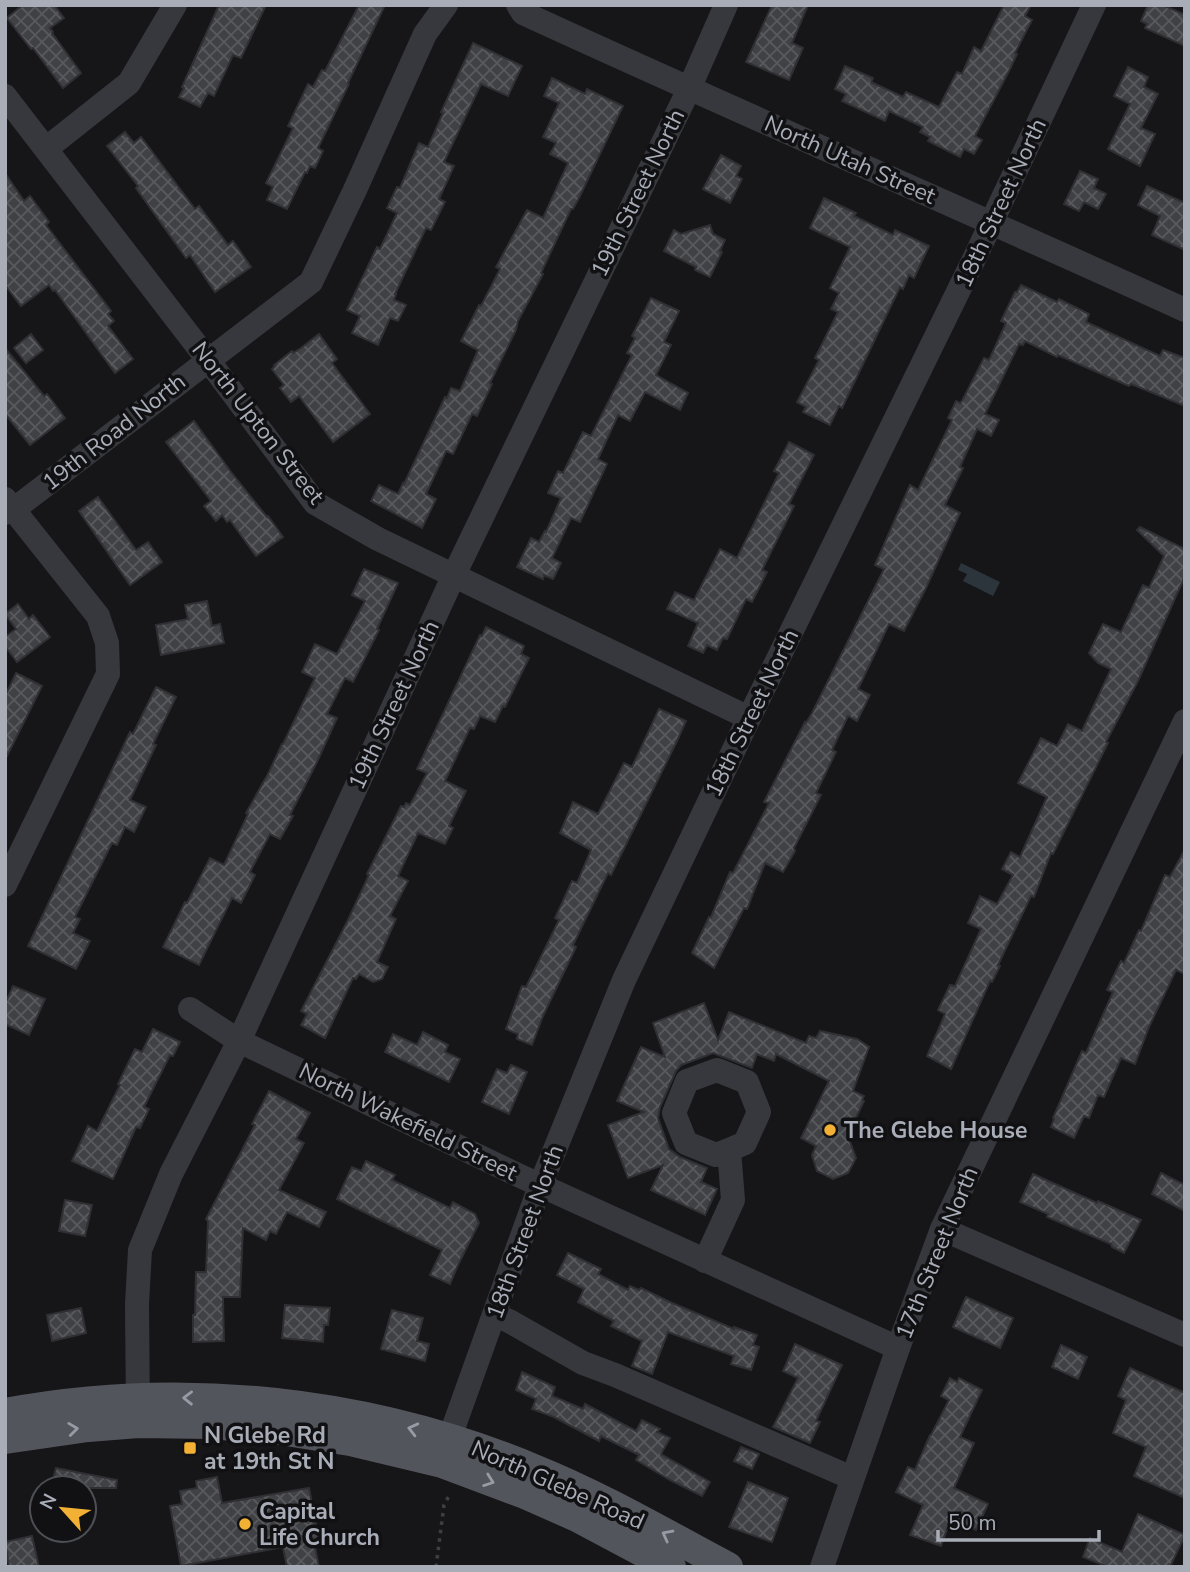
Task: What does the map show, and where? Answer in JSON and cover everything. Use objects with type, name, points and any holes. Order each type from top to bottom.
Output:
[{"type":"main road","name":"North Glebe Road","points":[[5,1439],[51,1432],[139,1410],[209,1398],[278,1403],[353,1414],[450,1437],[534,1469],[590,1494],[728,1567]]},
{"type":"main road","name":"North Glebe Road","points":[[5,1413],[85,1402],[210,1424],[280,1430],[351,1441],[442,1463],[524,1494],[578,1517],[671,1567]]},
{"type":"street","points":[[47,148],[129,83],[175,5]]},
{"type":"street","name":"19th Road North","points":[[5,885],[108,674],[107,643],[97,616],[8,507],[311,282],[425,34],[446,5]]},
{"type":"street","name":"North Utah Street","points":[[519,5],[523,13],[1185,310]]},
{"type":"street","name":"19th Street North","points":[[139,1410],[137,1304],[140,1250],[171,1174],[239,1041],[454,575],[689,89],[726,5]]},
{"type":"street","name":"18th Street North","points":[[450,1437],[540,1186],[624,980],[749,718],[992,223],[1094,5]]},
{"type":"street","name":"North Upton Street","points":[[5,96],[208,359],[315,503],[378,539],[749,718]]},
{"type":"street","name":"17th Street North","points":[[821,1567],[942,1229],[1185,721]]},
{"type":"street","name":"North Wakefield Street","points":[[190,1009],[239,1041],[540,1186],[898,1348]]},
{"type":"street","points":[[705,1261],[733,1199],[729,1150]]},
{"type":"street","points":[[942,1229],[1185,1335]]},
{"type":"street","points":[[495,1315],[583,1363],[852,1478]]},
{"type":"path","points":[[436,1567],[444,1505],[450,1494]]},
{"type":"shaded area","points":[[961,563],[1000,582],[993,596],[963,581],[967,574],[958,570]]},
{"type":"building","points":[[23,5],[54,5],[64,18],[50,28],[81,73],[63,88],[7,18]]},
{"type":"building","points":[[219,5],[266,5],[241,58],[233,55],[214,96],[208,93],[200,107],[179,97]]},
{"type":"building","points":[[359,5],[385,5],[318,148],[323,151],[315,168],[310,166],[307,173],[305,172],[287,209],[267,200],[273,187],[266,183],[293,128],[288,126],[308,84],[313,87],[322,70],[325,71]]},
{"type":"building","points":[[772,5],[808,5],[792,43],[803,48],[789,80],[746,62]]},
{"type":"building","points":[[1004,5],[1031,5],[1025,16],[1032,20],[975,136],[982,140],[974,154],[964,149],[960,157],[928,141],[930,137],[920,132],[923,127],[889,111],[885,121],[842,101],[846,94],[835,89],[845,66],[873,78],[871,82],[903,97],[906,92],[939,107],[957,72],[962,74],[974,47],[981,51]]},
{"type":"building","points":[[1148,5],[1163,5],[1185,15],[1185,46],[1145,28],[1147,24],[1141,21]]},
{"type":"building","points":[[473,43],[522,66],[508,96],[481,84],[444,162],[454,166],[439,199],[445,202],[431,230],[426,228],[395,294],[394,300],[406,305],[398,321],[390,318],[378,345],[352,333],[360,316],[347,310],[377,247],[380,249],[397,213],[387,208],[397,187],[400,188],[419,143],[428,147]]},
{"type":"building","points":[[1128,67],[1148,77],[1144,87],[1158,94],[1141,128],[1155,134],[1140,166],[1108,149],[1130,104],[1114,96]]},
{"type":"building","points":[[552,78],[585,94],[587,89],[623,106],[518,321],[477,416],[472,414],[453,454],[446,451],[426,494],[436,499],[422,528],[371,501],[379,485],[398,494],[445,397],[447,398],[451,388],[460,391],[478,350],[461,341],[500,269],[496,267],[527,210],[543,218],[568,163],[550,154],[556,143],[543,137],[559,103],[544,96]]},
{"type":"building","points":[[125,132],[134,143],[141,137],[195,209],[199,206],[228,245],[233,241],[251,267],[215,292],[190,255],[186,258],[136,188],[138,186],[107,146]]},
{"type":"building","points":[[721,155],[741,166],[736,176],[742,179],[730,203],[703,189]]},
{"type":"building","points":[[1080,171],[1098,179],[1094,188],[1106,194],[1098,209],[1084,202],[1079,211],[1064,204]]},
{"type":"building","points":[[5,173],[24,201],[30,196],[49,222],[46,225],[111,311],[108,314],[114,321],[108,326],[133,359],[115,373],[49,285],[21,306],[5,285]]},
{"type":"building","points":[[1147,186],[1185,203],[1185,250],[1152,235],[1160,216],[1138,205]]},
{"type":"building","points":[[824,198],[893,235],[895,230],[929,246],[914,278],[909,275],[903,289],[900,287],[842,408],[839,406],[830,425],[803,412],[806,407],[797,402],[819,360],[815,358],[838,312],[831,309],[839,293],[830,288],[850,247],[810,228]]},
{"type":"building","points":[[710,225],[713,234],[725,240],[710,277],[664,251],[674,230],[681,234]]},
{"type":"building","points":[[1021,285],[1089,314],[1086,322],[1160,356],[1163,350],[1185,358],[1185,406],[1131,384],[1129,386],[1058,355],[1057,357],[1025,341],[1023,345],[1019,344],[985,414],[999,420],[991,436],[977,429],[960,467],[963,468],[945,505],[960,513],[926,588],[904,631],[889,624],[858,689],[870,695],[857,721],[848,716],[832,750],[836,752],[816,793],[821,795],[794,848],[795,851],[783,872],[765,863],[747,909],[744,908],[714,968],[692,953],[730,872],[733,873],[769,803],[764,802],[884,569],[875,565],[910,485],[918,490],[952,420],[948,418],[956,401],[962,401],[984,358],[989,360],[1006,323],[1001,321]]},
{"type":"building","points":[[651,298],[679,311],[664,342],[671,345],[656,375],[688,393],[680,410],[645,392],[630,421],[618,415],[598,459],[607,464],[580,522],[571,518],[552,558],[561,563],[553,579],[544,575],[543,579],[517,567],[531,538],[539,542],[546,532],[561,498],[548,493],[558,471],[563,473],[583,432],[591,436],[632,355],[627,353],[635,338],[632,336]]},
{"type":"building","points":[[31,334],[43,350],[26,363],[14,348]]},
{"type":"building","points":[[319,334],[337,359],[332,363],[370,414],[333,442],[299,396],[291,402],[280,388],[284,385],[272,369],[292,351],[293,353],[301,348]]},
{"type":"building","points":[[5,348],[65,418],[30,445],[5,414]]},
{"type":"building","points":[[194,421],[283,537],[256,556],[230,520],[227,522],[222,515],[216,521],[204,506],[211,501],[166,442]]},
{"type":"building","points":[[789,442],[814,455],[789,504],[794,506],[762,570],[767,572],[752,602],[746,599],[727,639],[723,638],[717,650],[707,645],[703,653],[688,646],[698,623],[667,609],[675,592],[694,600],[720,549],[737,558],[779,473],[774,471]]},
{"type":"building","points":[[98,497],[136,550],[148,542],[162,562],[130,585],[79,511]]},
{"type":"building","points":[[1140,527],[1185,549],[1185,576],[1138,681],[1053,854],[1051,853],[1034,897],[1031,896],[951,1069],[927,1056],[945,1014],[938,1010],[950,985],[955,986],[981,929],[968,923],[980,896],[997,904],[1013,875],[1002,869],[1011,852],[1020,857],[1047,797],[1018,783],[1041,738],[1057,746],[1068,724],[1082,731],[1111,669],[1098,663],[1089,653],[1103,624],[1121,632],[1143,585],[1149,588],[1164,556],[1137,530]]},
{"type":"building","points":[[364,569],[398,583],[377,629],[379,630],[353,682],[345,678],[327,714],[337,718],[290,815],[293,816],[280,839],[270,834],[250,872],[255,875],[241,903],[232,898],[199,965],[163,947],[210,858],[224,865],[248,814],[246,813],[315,678],[302,672],[315,644],[337,654],[365,601],[352,595]]},
{"type":"building","points":[[207,601],[212,626],[220,624],[224,643],[161,655],[156,625],[188,619],[185,605]]},
{"type":"building","points":[[18,604],[29,619],[33,615],[50,637],[17,662],[5,646],[5,637],[16,629],[5,614]]},
{"type":"building","points":[[486,627],[524,646],[521,654],[529,658],[495,722],[480,716],[474,729],[470,728],[445,781],[466,791],[449,826],[453,828],[445,844],[418,833],[398,876],[408,881],[390,916],[396,919],[377,962],[388,967],[382,979],[373,982],[359,974],[356,979],[353,978],[325,1038],[301,1025],[307,1014],[301,1011],[347,922],[369,875],[367,874],[401,806],[404,807],[406,803],[410,805],[427,773],[417,769]]},
{"type":"building","points":[[16,673],[42,686],[5,760],[5,696]]},
{"type":"building","points":[[156,687],[176,697],[130,800],[146,807],[134,832],[125,827],[117,845],[112,843],[75,917],[80,919],[73,933],[90,941],[76,969],[28,946],[130,732],[133,734]]},
{"type":"building","points":[[659,709],[686,721],[611,875],[608,873],[573,945],[576,947],[532,1045],[517,1039],[518,1034],[506,1029],[522,986],[526,987],[559,920],[555,918],[572,881],[577,883],[591,850],[560,833],[573,802],[598,814],[624,763],[632,767]]},
{"type":"building","points":[[1185,849],[1185,974],[1176,970],[1135,1064],[1121,1058],[1104,1097],[1098,1095],[1089,1118],[1084,1116],[1074,1138],[1051,1127],[1053,1118],[1082,1051],[1086,1053],[1113,992],[1107,990],[1121,961],[1124,963],[1139,930],[1141,931],[1165,875],[1170,877]]},
{"type":"building","points":[[13,986],[45,999],[29,1035],[5,1024],[5,1004]]},
{"type":"building","points":[[704,1003],[718,1040],[729,1012],[806,1043],[809,1036],[816,1038],[820,1031],[857,1039],[869,1047],[853,1091],[864,1096],[864,1101],[855,1120],[858,1122],[849,1139],[856,1158],[848,1173],[833,1179],[817,1171],[812,1155],[816,1146],[801,1138],[829,1081],[776,1054],[774,1061],[757,1054],[752,1068],[713,1053],[681,1065],[660,1107],[658,1118],[669,1149],[680,1157],[707,1168],[701,1182],[717,1189],[705,1215],[651,1190],[663,1165],[628,1178],[608,1125],[644,1112],[617,1101],[641,1047],[665,1057],[653,1023]]},
{"type":"building","points":[[153,1029],[180,1042],[173,1056],[170,1055],[144,1107],[149,1109],[140,1128],[136,1127],[113,1179],[72,1161],[88,1126],[97,1131],[135,1049],[142,1052]]},
{"type":"building","points":[[423,1032],[448,1045],[445,1052],[460,1059],[449,1082],[385,1052],[393,1034],[417,1045]]},
{"type":"building","points":[[511,1065],[527,1072],[509,1114],[482,1102],[497,1069],[507,1073]]},
{"type":"building","points":[[269,1091],[310,1113],[296,1139],[304,1143],[279,1190],[326,1212],[319,1227],[287,1212],[276,1234],[270,1231],[266,1240],[243,1228],[240,1297],[223,1297],[224,1341],[193,1342],[196,1272],[206,1272],[206,1219],[255,1125],[252,1124]]},
{"type":"building","points":[[366,1161],[395,1175],[392,1180],[450,1208],[453,1202],[475,1214],[479,1223],[450,1284],[430,1275],[442,1250],[337,1199],[352,1167],[361,1171]]},
{"type":"building","points":[[1161,1173],[1185,1185],[1185,1211],[1152,1194]]},
{"type":"building","points":[[1033,1174],[1141,1220],[1124,1253],[1111,1244],[1047,1217],[1048,1214],[1020,1202]]},
{"type":"building","points":[[65,1200],[92,1205],[85,1236],[59,1231]]},
{"type":"building","points":[[568,1253],[601,1269],[598,1274],[628,1290],[630,1286],[639,1290],[641,1288],[734,1329],[757,1335],[753,1345],[759,1347],[751,1370],[731,1364],[734,1356],[668,1332],[652,1374],[632,1366],[642,1341],[611,1326],[614,1321],[578,1302],[584,1289],[557,1275]]},
{"type":"building","points":[[966,1297],[1013,1318],[1000,1348],[953,1327]]},
{"type":"building","points":[[285,1305],[330,1308],[328,1325],[324,1325],[323,1342],[282,1338]]},
{"type":"building","points":[[81,1308],[86,1333],[52,1341],[47,1315]]},
{"type":"building","points":[[392,1310],[423,1318],[417,1341],[429,1344],[425,1361],[381,1349]]},
{"type":"building","points":[[795,1344],[842,1365],[816,1421],[820,1422],[810,1443],[773,1427],[798,1378],[783,1371]]},
{"type":"building","points":[[1061,1345],[1087,1357],[1078,1379],[1052,1367]]},
{"type":"building","points":[[1130,1368],[1185,1393],[1185,1498],[1134,1476],[1146,1447],[1113,1433],[1126,1400],[1118,1396]]},
{"type":"building","points":[[522,1372],[555,1387],[552,1396],[583,1409],[585,1404],[636,1431],[642,1420],[660,1429],[657,1432],[670,1438],[661,1454],[710,1482],[702,1496],[636,1460],[639,1455],[601,1436],[599,1441],[554,1417],[532,1409],[536,1399],[516,1390]]},
{"type":"building","points":[[950,1378],[957,1382],[959,1378],[982,1390],[960,1437],[974,1443],[954,1488],[988,1504],[976,1530],[951,1518],[941,1546],[910,1535],[923,1505],[896,1492],[908,1467],[915,1470],[949,1400],[941,1396]]},
{"type":"building","points":[[741,1447],[759,1454],[752,1469],[734,1461]]},
{"type":"building","points":[[56,1468],[86,1474],[54,1474]]},
{"type":"building","points":[[98,1476],[117,1480],[116,1488],[98,1488]]},
{"type":"building","name":"Capital Life Church","points":[[217,1477],[222,1503],[309,1488],[319,1541],[314,1542],[319,1567],[287,1567],[283,1547],[181,1566],[170,1506],[182,1504],[180,1491],[197,1488],[196,1481]]},
{"type":"building","points":[[748,1482],[788,1498],[772,1542],[729,1527]]},
{"type":"building","points":[[1138,1514],[1185,1535],[1170,1567],[1108,1567],[1083,1557],[1090,1538],[1122,1552]]},
{"type":"building","points":[[28,1537],[28,1544],[34,1544],[39,1567],[9,1567],[5,1542]]},
{"type":"place","name":"The Glebe House","points":[[830,1130]]},
{"type":"place","name":"N Glebe Rd at 19th St N","points":[[190,1448]]},
{"type":"place","name":"Capital Life Church","points":[[245,1524]]}]
